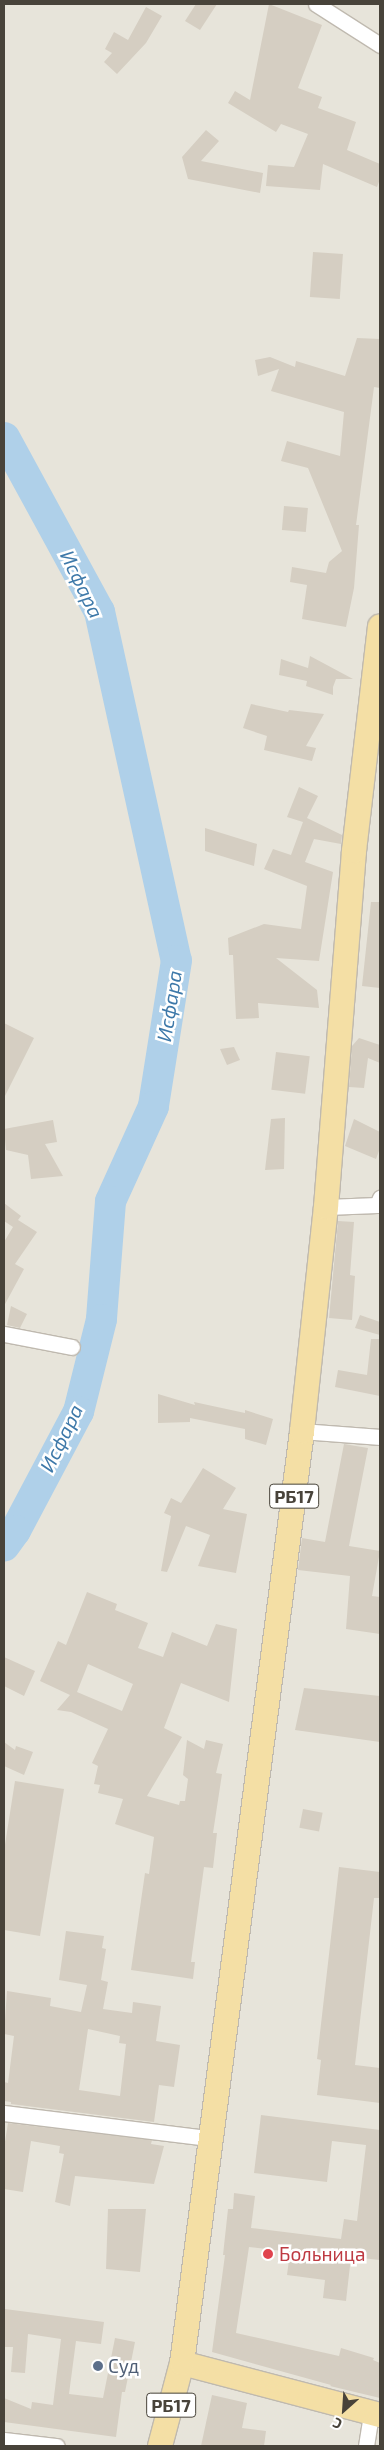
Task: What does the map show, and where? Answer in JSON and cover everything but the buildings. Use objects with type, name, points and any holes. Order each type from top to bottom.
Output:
[{"type":"main road","name":"РБ17","points":[[160,2446],[182,2364],[209,2138],[302,1431],[326,1207],[354,851],[380,626]]},
{"type":"main road","points":[[182,2364],[376,2414]]},
{"type":"street","points":[[316,4],[380,44]]},
{"type":"street","points":[[326,1207],[377,1205],[380,1198]]},
{"type":"street","points":[[4,1334],[72,1347]]},
{"type":"street","points":[[302,1431],[380,1437]]},
{"type":"street","points":[[4,2112],[209,2138]]},
{"type":"street","points":[[366,2446],[376,2414]]},
{"type":"street","points":[[4,2440],[57,2446]]},
{"type":"shaded area","name":"Исфара","points":[[4,4],[380,4],[380,2446],[4,2446]]},
{"type":"waterway","name":"Исфара","points":[[4,437],[99,611],[176,960],[153,1106],[110,1201],[101,1319],[78,1411],[15,1530],[4,1545]]},
{"type":"place","name":"Больница","points":[[268,2254]]},
{"type":"place","name":"Суд","points":[[98,2366]]}]
